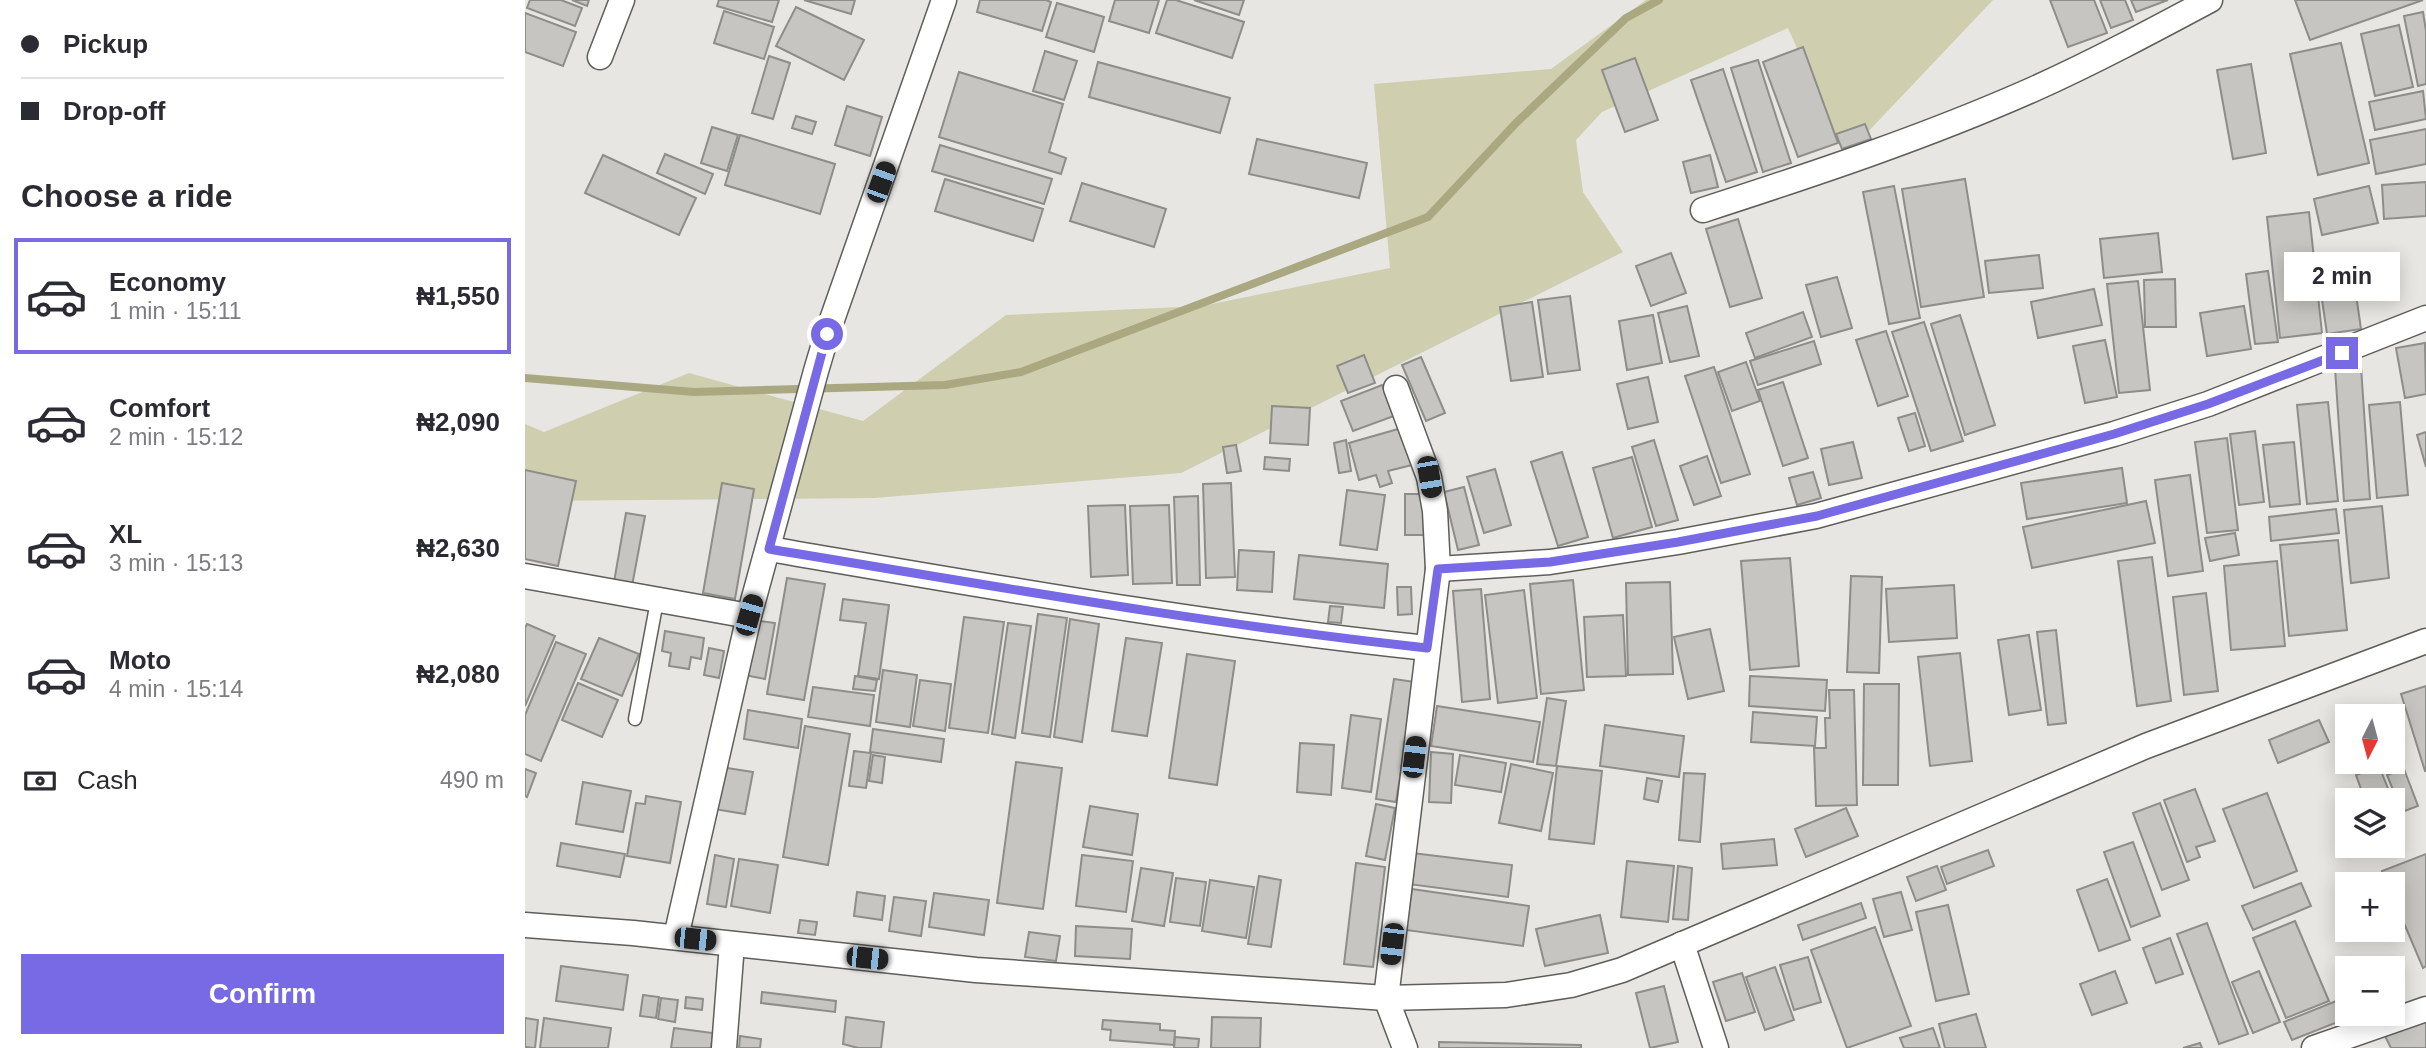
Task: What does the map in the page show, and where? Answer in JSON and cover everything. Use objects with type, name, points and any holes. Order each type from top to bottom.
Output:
[{"type":"street","points":[[600,57],[622,0]]},
{"type":"street","points":[[676,937],[749,615],[816,371],[944,0]]},
{"type":"street","points":[[1703,210],[1912,138],[2020,95],[2096,60],[2210,0]]},
{"type":"street","points":[[1438,569],[1550,562],[1817,516],[2114,434],[2208,404],[2426,318]]},
{"type":"street","points":[[1396,388],[1429,477],[1435,511],[1438,569],[1386,998],[1405,1048]]},
{"type":"street","points":[[769,549],[1071,600],[1346,640],[1427,648]]},
{"type":"street","points":[[525,576],[749,615]]},
{"type":"street","points":[[525,925],[676,937],[975,970],[1386,998],[1506,995],[1571,985],[1622,970],[2146,746],[2426,642]]},
{"type":"street","points":[[724,1048],[732,943]]},
{"type":"street","points":[[1682,944],[1716,1048]]},
{"type":"street","points":[[2314,1048],[2426,1009]]},
{"type":"lane","points":[[635,719],[657,601]]},
{"type":"green space","points":[[1646,0],[1993,0],[1845,156],[1788,28],[1602,112],[1576,140],[1583,192],[1623,252],[1181,473],[874,498],[525,501],[525,424],[544,432],[689,373],[863,421],[1006,315],[1202,306],[1390,268],[1374,84],[1551,69]]},
{"type":"building","points":[[530,0],[561,0],[582,8],[575,26],[527,8]]},
{"type":"building","points":[[572,0],[589,0],[587,6]]},
{"type":"building","points":[[719,0],[779,0],[772,22],[717,6]]},
{"type":"building","points":[[804,0],[855,0],[851,14]]},
{"type":"building","points":[[980,0],[1051,2],[1042,31],[977,12]]},
{"type":"building","points":[[1115,0],[1159,0],[1149,33],[1109,21]]},
{"type":"building","points":[[1167,0],[1176,0],[1244,22],[1232,58],[1156,33]]},
{"type":"building","points":[[1194,0],[1244,0],[1239,15]]},
{"type":"building","points":[[2050,0],[2094,0],[2107,33],[2068,47]]},
{"type":"building","points":[[2100,0],[2125,0],[2133,20],[2111,28]]},
{"type":"building","points":[[2131,0],[2168,0],[2136,12]]},
{"type":"building","points":[[2295,0],[2423,0],[2310,40]]},
{"type":"building","points":[[1057,3],[1104,17],[1094,52],[1046,37]]},
{"type":"building","points":[[796,7],[864,40],[844,80],[776,46]]},
{"type":"building","points":[[724,11],[774,27],[764,59],[714,43]]},
{"type":"building","points":[[2423,12],[2426,31],[2426,84],[2418,86],[2404,16]]},
{"type":"building","points":[[525,13],[576,32],[563,66],[525,52]]},
{"type":"building","points":[[2399,25],[2413,87],[2375,96],[2361,34]]},
{"type":"building","points":[[2341,43],[2369,163],[2318,175],[2290,54]]},
{"type":"building","points":[[1803,47],[1838,143],[1798,157],[1763,62]]},
{"type":"building","points":[[1045,51],[1077,61],[1064,100],[1033,91]]},
{"type":"building","points":[[769,56],[790,63],[773,119],[752,113]]},
{"type":"building","points":[[1635,58],[1658,120],[1625,132],[1602,70]]},
{"type":"building","points":[[1758,60],[1791,163],[1763,172],[1731,68]]},
{"type":"building","points":[[1098,62],[1230,98],[1220,133],[1089,97]]},
{"type":"building","points":[[2251,64],[2266,153],[2233,159],[2217,70]]},
{"type":"building","points":[[1723,69],[1757,172],[1726,182],[1691,80]]},
{"type":"building","points":[[959,72],[1063,104],[1049,152],[1066,158],[1061,174],[939,137]]},
{"type":"building","points":[[2423,91],[2426,119],[2375,130],[2369,102]]},
{"type":"building","points":[[847,106],[882,117],[870,156],[835,145]]},
{"type":"building","points":[[796,116],[816,122],[812,134],[792,128]]},
{"type":"building","points":[[1865,124],[1871,139],[1842,149],[1836,134]]},
{"type":"building","points":[[712,127],[738,135],[727,171],[701,163]]},
{"type":"building","points":[[2426,129],[2426,164],[2376,174],[2370,140]]},
{"type":"building","points":[[740,135],[835,164],[820,214],[725,185]]},
{"type":"building","points":[[1257,139],[1367,163],[1359,198],[1249,174]]},
{"type":"building","points":[[940,145],[1052,179],[1044,204],[932,171]]},
{"type":"building","points":[[665,154],[713,174],[705,194],[657,173]]},
{"type":"building","points":[[603,155],[696,198],[679,235],[585,193]]},
{"type":"building","points":[[1710,155],[1718,187],[1691,193],[1683,162]]},
{"type":"building","points":[[945,179],[1043,209],[1033,241],[935,211]]},
{"type":"building","points":[[1965,179],[1984,297],[1921,307],[1902,189]]},
{"type":"building","points":[[2426,182],[2426,216],[2384,219],[2382,185]]},
{"type":"building","points":[[1082,183],[1166,209],[1154,247],[1070,221]]},
{"type":"building","points":[[1894,186],[1920,318],[1889,324],[1863,192]]},
{"type":"building","points":[[2369,186],[2378,223],[2322,235],[2314,199]]},
{"type":"building","points":[[2309,212],[2322,333],[2280,338],[2267,217]]},
{"type":"building","points":[[1738,219],[1762,298],[1730,307],[1706,229]]},
{"type":"building","points":[[2158,233],[2162,272],[2104,278],[2100,239]]},
{"type":"building","points":[[1671,253],[1686,293],[1651,306],[1636,266]]},
{"type":"building","points":[[2039,255],[2043,288],[1989,293],[1985,261]]},
{"type":"building","points":[[2352,267],[2361,329],[2327,334],[2318,272]]},
{"type":"building","points":[[2268,271],[2278,342],[2255,344],[2246,274]]},
{"type":"building","points":[[1837,277],[1852,328],[1821,337],[1806,285]]},
{"type":"building","points":[[2175,279],[2176,327],[2145,327],[2144,280]]},
{"type":"building","points":[[2138,281],[2150,390],[2119,393],[2107,284]]},
{"type":"building","points":[[2094,289],[2102,325],[2038,338],[2031,302]]},
{"type":"building","points":[[1570,296],[1580,370],[1548,374],[1538,300]]},
{"type":"building","points":[[1532,302],[1543,377],[1511,381],[1500,307]]},
{"type":"building","points":[[1687,306],[1699,356],[1670,362],[1658,313]]},
{"type":"building","points":[[2244,306],[2251,349],[2207,356],[2200,313]]},
{"type":"building","points":[[1803,312],[1812,337],[1755,358],[1746,333]]},
{"type":"building","points":[[1653,315],[1662,363],[1627,370],[1619,321]]},
{"type":"building","points":[[1960,315],[1995,425],[1965,435],[1931,324]]},
{"type":"building","points":[[1924,322],[1963,441],[1931,451],[1892,332]]},
{"type":"building","points":[[1886,331],[1908,396],[1878,406],[1856,340]]},
{"type":"building","points":[[2105,340],[2117,397],[2085,403],[2073,346]]},
{"type":"building","points":[[1814,341],[1821,364],[1758,385],[1750,361]]},
{"type":"building","points":[[2425,343],[2426,394],[2405,398],[2396,348]]},
{"type":"building","points":[[1364,355],[1375,383],[1348,393],[1337,366]]},
{"type":"building","points":[[1421,357],[1445,413],[1426,421],[1402,365]]},
{"type":"building","points":[[1746,362],[1760,401],[1732,411],[1718,372]]},
{"type":"building","points":[[1714,367],[1750,474],[1721,483],[1685,376]]},
{"type":"building","points":[[2361,367],[2370,499],[2344,501],[2335,368]]},
{"type":"building","points":[[1648,377],[1658,422],[1628,429],[1617,384]]},
{"type":"building","points":[[1783,382],[1808,458],[1783,466],[1758,390]]},
{"type":"building","points":[[1382,385],[1394,416],[1353,431],[1341,401]]},
{"type":"building","points":[[2328,402],[2338,501],[2307,504],[2297,405]]},
{"type":"building","points":[[2400,402],[2408,495],[2377,498],[2369,405]]},
{"type":"building","points":[[1272,406],[1310,408],[1308,445],[1270,443]]},
{"type":"building","points":[[1915,413],[1925,446],[1909,451],[1898,418]]},
{"type":"building","points":[[1405,427],[1416,464],[1388,471],[1392,483],[1380,487],[1376,475],[1359,480],[1349,443]]},
{"type":"building","points":[[2255,431],[2264,502],[2239,505],[2230,434]]},
{"type":"building","points":[[2426,432],[2426,467],[2417,435]]},
{"type":"building","points":[[2227,438],[2238,530],[2207,533],[2195,442]]},
{"type":"building","points":[[1346,440],[1351,471],[1339,473],[1334,443]]},
{"type":"building","points":[[1654,440],[1678,520],[1656,526],[1632,447]]},
{"type":"building","points":[[1853,442],[1862,478],[1829,485],[1821,449]]},
{"type":"building","points":[[2294,442],[2300,504],[2270,507],[2263,445]]},
{"type":"building","points":[[1236,445],[1241,471],[1227,473],[1223,447]]},
{"type":"building","points":[[1562,452],[1588,537],[1558,546],[1531,462]]},
{"type":"building","points":[[1707,456],[1721,496],[1694,505],[1680,466]]},
{"type":"building","points":[[1265,457],[1290,459],[1289,471],[1264,469]]},
{"type":"building","points":[[1632,457],[1652,527],[1613,538],[1593,468]]},
{"type":"building","points":[[2122,468],[2127,503],[2027,519],[2021,483]]},
{"type":"building","points":[[1495,469],[1511,525],[1484,533],[1467,477]]},
{"type":"building","points":[[525,470],[576,481],[558,566],[525,559]]},
{"type":"building","points":[[1813,472],[1821,498],[1797,505],[1789,478]]},
{"type":"building","points":[[2190,475],[2203,571],[2168,576],[2155,480]]},
{"type":"building","points":[[722,483],[754,489],[735,599],[703,593]]},
{"type":"building","points":[[1231,483],[1235,577],[1206,578],[1203,484]]},
{"type":"building","points":[[1464,487],[1479,545],[1458,550],[1444,492]]},
{"type":"building","points":[[1347,490],[1385,495],[1377,550],[1340,545]]},
{"type":"building","points":[[1405,494],[1425,494],[1424,535],[1405,535]]},
{"type":"building","points":[[1198,496],[1200,585],[1177,585],[1174,497]]},
{"type":"building","points":[[2146,501],[2155,543],[2032,568],[2023,527]]},
{"type":"building","points":[[1125,505],[1128,575],[1091,577],[1088,506]]},
{"type":"building","points":[[1169,505],[1172,583],[1133,584],[1130,506]]},
{"type":"building","points":[[2382,506],[2389,578],[2351,583],[2344,510]]},
{"type":"building","points":[[2336,509],[2339,533],[2271,541],[2269,517]]},
{"type":"building","points":[[626,513],[645,516],[632,586],[614,582]]},
{"type":"building","points":[[2235,533],[2239,555],[2210,561],[2205,538]]},
{"type":"building","points":[[2338,540],[2347,630],[2289,636],[2280,545]]},
{"type":"building","points":[[1239,550],[1274,552],[1272,592],[1237,590]]},
{"type":"building","points":[[1299,555],[1388,564],[1384,608],[1294,599]]},
{"type":"building","points":[[2152,557],[2171,701],[2137,706],[2118,561]]},
{"type":"building","points":[[1790,558],[1799,666],[1750,670],[1741,561]]},
{"type":"building","points":[[2277,561],[2285,646],[2231,650],[2224,566]]},
{"type":"building","points":[[1851,576],[1882,577],[1879,673],[1847,672]]},
{"type":"building","points":[[787,578],[825,584],[804,700],[767,694]]},
{"type":"building","points":[[1573,580],[1584,690],[1541,694],[1530,584]]},
{"type":"building","points":[[1670,582],[1673,674],[1628,675],[1626,583]]},
{"type":"building","points":[[1954,585],[1957,638],[1889,642],[1886,589]]},
{"type":"building","points":[[1397,587],[1411,587],[1412,614],[1398,615]]},
{"type":"building","points":[[1481,589],[1490,699],[1462,702],[1453,591]]},
{"type":"building","points":[[1524,590],[1537,698],[1498,703],[1485,595]]},
{"type":"building","points":[[2206,593],[2218,691],[2184,695],[2173,597]]},
{"type":"building","points":[[843,599],[889,605],[879,679],[858,676],[866,623],[840,620]]},
{"type":"building","points":[[1330,606],[1343,607],[1341,623],[1328,622]]},
{"type":"building","points":[[1038,614],[1067,618],[1050,737],[1022,733]]},
{"type":"building","points":[[1623,615],[1626,676],[1587,677],[1584,617]]},
{"type":"building","points":[[964,617],[1004,622],[988,733],[949,728]]},
{"type":"building","points":[[1070,619],[1099,624],[1082,742],[1054,737]]},
{"type":"building","points":[[754,620],[775,623],[765,679],[744,675]]},
{"type":"building","points":[[1008,623],[1031,626],[1015,738],[992,734]]},
{"type":"building","points":[[527,624],[555,636],[525,706],[525,628]]},
{"type":"building","points":[[1710,629],[1724,691],[1688,699],[1674,637]]},
{"type":"building","points":[[2056,630],[2066,723],[2048,725],[2037,632]]},
{"type":"building","points":[[665,631],[704,638],[701,659],[691,657],[689,669],[669,666],[671,653],[662,651]]},
{"type":"building","points":[[2029,635],[2041,710],[2009,715],[1998,640]]},
{"type":"building","points":[[599,638],[639,654],[622,696],[581,679]]},
{"type":"building","points":[[1126,638],[1162,643],[1147,736],[1112,731]]},
{"type":"building","points":[[556,642],[586,654],[541,761],[525,754],[525,715]]},
{"type":"building","points":[[709,648],[724,651],[719,678],[704,675]]},
{"type":"building","points":[[1960,653],[1972,761],[1930,766],[1918,657]]},
{"type":"building","points":[[1187,654],[1235,661],[1217,785],[1169,778]]},
{"type":"building","points":[[883,670],[917,675],[910,727],[876,722]]},
{"type":"building","points":[[855,676],[877,680],[875,691],[853,689]]},
{"type":"building","points":[[1750,676],[1827,680],[1825,711],[1749,706]]},
{"type":"building","points":[[1394,679],[1415,682],[1396,802],[1376,799]]},
{"type":"building","points":[[920,680],[951,684],[945,731],[913,726]]},
{"type":"building","points":[[578,683],[618,700],[602,737],[562,720]]},
{"type":"building","points":[[1864,684],[1899,684],[1898,785],[1863,785]]},
{"type":"building","points":[[2426,686],[2426,771],[2425,771],[2401,694]]},
{"type":"building","points":[[813,687],[874,695],[870,726],[808,717]]},
{"type":"building","points":[[1829,690],[1854,690],[1857,805],[1816,806],[1814,748],[1826,748],[1825,718],[1830,718]]},
{"type":"building","points":[[1547,698],[1566,701],[1556,766],[1537,764]]},
{"type":"building","points":[[1437,706],[1540,722],[1533,762],[1431,746]]},
{"type":"building","points":[[748,710],[802,719],[798,748],[744,739]]},
{"type":"building","points":[[1753,712],[1817,717],[1815,746],[1751,742]]},
{"type":"building","points":[[1351,715],[1381,719],[1371,792],[1342,788]]},
{"type":"building","points":[[2319,720],[2329,742],[2278,763],[2269,740]]},
{"type":"building","points":[[1605,725],[1684,736],[1679,777],[1600,766]]},
{"type":"building","points":[[805,726],[850,734],[828,865],[783,857]]},
{"type":"building","points":[[873,729],[944,739],[941,762],[870,752]]},
{"type":"building","points":[[1300,743],[1334,745],[1331,795],[1297,792]]},
{"type":"building","points":[[854,751],[871,753],[866,788],[849,786]]},
{"type":"building","points":[[1431,752],[1453,754],[1451,803],[1429,802]]},
{"type":"building","points":[[873,755],[885,757],[882,783],[869,781]]},
{"type":"building","points":[[1460,755],[1506,763],[1501,792],[1455,785]]},
{"type":"building","points":[[1016,762],[1062,768],[1043,909],[997,903]]},
{"type":"building","points":[[1511,764],[1553,773],[1541,831],[1499,823]]},
{"type":"building","points":[[1557,766],[1602,771],[1594,844],[1549,839]]},
{"type":"building","points":[[721,767],[753,772],[745,814],[714,809]]},
{"type":"building","points":[[525,769],[536,773],[527,797],[525,796]]},
{"type":"building","points":[[2405,772],[2418,806],[2405,811],[2405,788],[2392,788],[2387,775],[2405,774]]},
{"type":"building","points":[[1684,773],[1705,774],[1700,842],[1679,840]]},
{"type":"building","points":[[2382,774],[2388,788],[2361,788],[2356,775]]},
{"type":"building","points":[[1647,778],[1662,781],[1658,802],[1644,799]]},
{"type":"building","points":[[583,782],[631,791],[623,832],[576,824]]},
{"type":"building","points":[[2195,789],[2215,841],[2196,847],[2200,857],[2187,862],[2164,800]]},
{"type":"building","points":[[2267,793],[2297,871],[2254,888],[2223,809]]},
{"type":"building","points":[[646,796],[681,802],[670,863],[627,856],[636,803],[645,804]]},
{"type":"building","points":[[2160,803],[2189,880],[2162,890],[2133,813]]},
{"type":"building","points":[[1376,804],[1395,808],[1385,860],[1366,856]]},
{"type":"building","points":[[1090,806],[1138,814],[1132,855],[1083,847]]},
{"type":"building","points":[[1846,808],[1858,836],[1806,857],[1795,829]]},
{"type":"building","points":[[1774,839],[1777,865],[1723,869],[1721,844]]},
{"type":"building","points":[[2133,842],[2160,916],[2131,927],[2104,852]]},
{"type":"building","points":[[561,843],[625,854],[620,877],[557,866]]},
{"type":"building","points":[[1988,850],[1994,866],[1947,884],[1941,867]]},
{"type":"building","points":[[1412,853],[1512,865],[1508,897],[1408,884]]},
{"type":"building","points":[[2426,854],[2426,966],[2423,968],[2405,926],[2405,872],[2382,871]]},
{"type":"building","points":[[715,855],[734,859],[726,907],[707,904]]},
{"type":"building","points":[[1082,855],[1133,861],[1126,912],[1076,906]]},
{"type":"building","points":[[739,859],[778,865],[770,913],[731,906]]},
{"type":"building","points":[[1627,861],[1674,866],[1668,922],[1621,917]]},
{"type":"building","points":[[1356,863],[1385,867],[1373,967],[1344,964]]},
{"type":"building","points":[[1678,866],[1692,868],[1688,920],[1673,919]]},
{"type":"building","points":[[1937,866],[1946,890],[1916,901],[1907,877]]},
{"type":"building","points":[[1141,868],[1173,873],[1164,926],[1132,921]]},
{"type":"building","points":[[1259,876],[1281,880],[1271,947],[1248,944]]},
{"type":"building","points":[[1176,878],[1206,882],[1200,926],[1170,922]]},
{"type":"building","points":[[2107,879],[2130,940],[2099,951],[2077,890]]},
{"type":"building","points":[[1210,880],[1254,887],[1246,938],[1202,931]]},
{"type":"building","points":[[2301,883],[2311,906],[2253,930],[2242,906]]},
{"type":"building","points":[[1412,889],[1529,906],[1523,946],[1406,930]]},
{"type":"building","points":[[857,892],[885,896],[882,920],[854,916]]},
{"type":"building","points":[[1901,892],[1912,930],[1884,937],[1873,899]]},
{"type":"building","points":[[934,893],[989,900],[984,935],[929,927]]},
{"type":"building","points":[[894,897],[926,901],[921,936],[889,931]]},
{"type":"building","points":[[1861,903],[1866,918],[1803,940],[1798,925]]},
{"type":"building","points":[[1948,905],[1969,994],[1936,1001],[1916,912]]},
{"type":"building","points":[[1600,915],[1608,953],[1545,966],[1536,929]]},
{"type":"building","points":[[800,920],[817,922],[815,935],[798,933]]},
{"type":"building","points":[[2295,921],[2329,1001],[2286,1018],[2253,938]]},
{"type":"building","points":[[2207,923],[2248,1034],[2219,1044],[2177,934]]},
{"type":"building","points":[[1076,926],[1132,929],[1130,959],[1075,956]]},
{"type":"building","points":[[1875,927],[1911,1026],[1847,1048],[1811,950]]},
{"type":"building","points":[[1029,932],[1060,936],[1056,961],[1025,957]]},
{"type":"building","points":[[2170,938],[2183,974],[2156,983],[2143,948]]},
{"type":"building","points":[[1808,957],[1821,1002],[1794,1010],[1780,965]]},
{"type":"building","points":[[561,966],[628,975],[623,1010],[556,1001]]},
{"type":"building","points":[[1775,967],[1794,1020],[1765,1030],[1746,977]]},
{"type":"building","points":[[2115,971],[2127,1003],[2092,1015],[2080,984]]},
{"type":"building","points":[[2259,971],[2280,1022],[2253,1033],[2232,982]]},
{"type":"building","points":[[1742,973],[1755,1012],[1726,1021],[1713,982]]},
{"type":"building","points":[[1664,986],[1678,1042],[1650,1048],[1636,993]]},
{"type":"building","points":[[762,992],[836,1001],[835,1012],[761,1003]]},
{"type":"building","points":[[643,995],[659,997],[656,1018],[640,1016]]},
{"type":"building","points":[[686,997],[703,999],[702,1010],[685,1008]]},
{"type":"building","points":[[661,998],[678,1000],[675,1022],[658,1019]]},
{"type":"building","points":[[2335,1001],[2335,1023],[2292,1040],[2284,1022]]},
{"type":"building","points":[[1976,1014],[1986,1048],[1945,1048],[1939,1024]]},
{"type":"building","points":[[2426,1015],[2426,1048],[2391,1048],[2384,1034]]},
{"type":"building","points":[[846,1017],[884,1022],[881,1048],[858,1048],[843,1044]]},
{"type":"building","points":[[1212,1017],[1261,1018],[1260,1048],[1211,1048]]},
{"type":"building","points":[[525,1018],[538,1020],[535,1048],[525,1047]]},
{"type":"building","points":[[544,1018],[611,1028],[608,1048],[540,1048]]},
{"type":"building","points":[[1103,1020],[1160,1024],[1160,1030],[1175,1031],[1174,1045],[1110,1040],[1111,1030],[1102,1029]]},
{"type":"building","points":[[674,1028],[713,1033],[711,1048],[671,1048]]},
{"type":"building","points":[[1933,1028],[1940,1048],[1904,1048],[1900,1038]]},
{"type":"building","points":[[740,1036],[761,1039],[760,1048],[739,1048]]},
{"type":"building","points":[[1175,1037],[1199,1039],[1198,1048],[1174,1048]]},
{"type":"building","points":[[1439,1042],[1581,1045],[1581,1048],[1439,1048]]},
{"type":"building","points":[[2200,1043],[2202,1048],[2183,1048]]},
{"type":"waterway","points":[[525,378],[694,392],[945,385],[1021,372],[1428,217],[1516,123],[1626,18],[1659,0]]},
{"type":"route","points":[[827,334],[769,549],[1057,598],[1346,640],[1427,648],[1438,569],[1550,562],[1817,516],[2114,434],[2208,404],[2342,353]]}]
